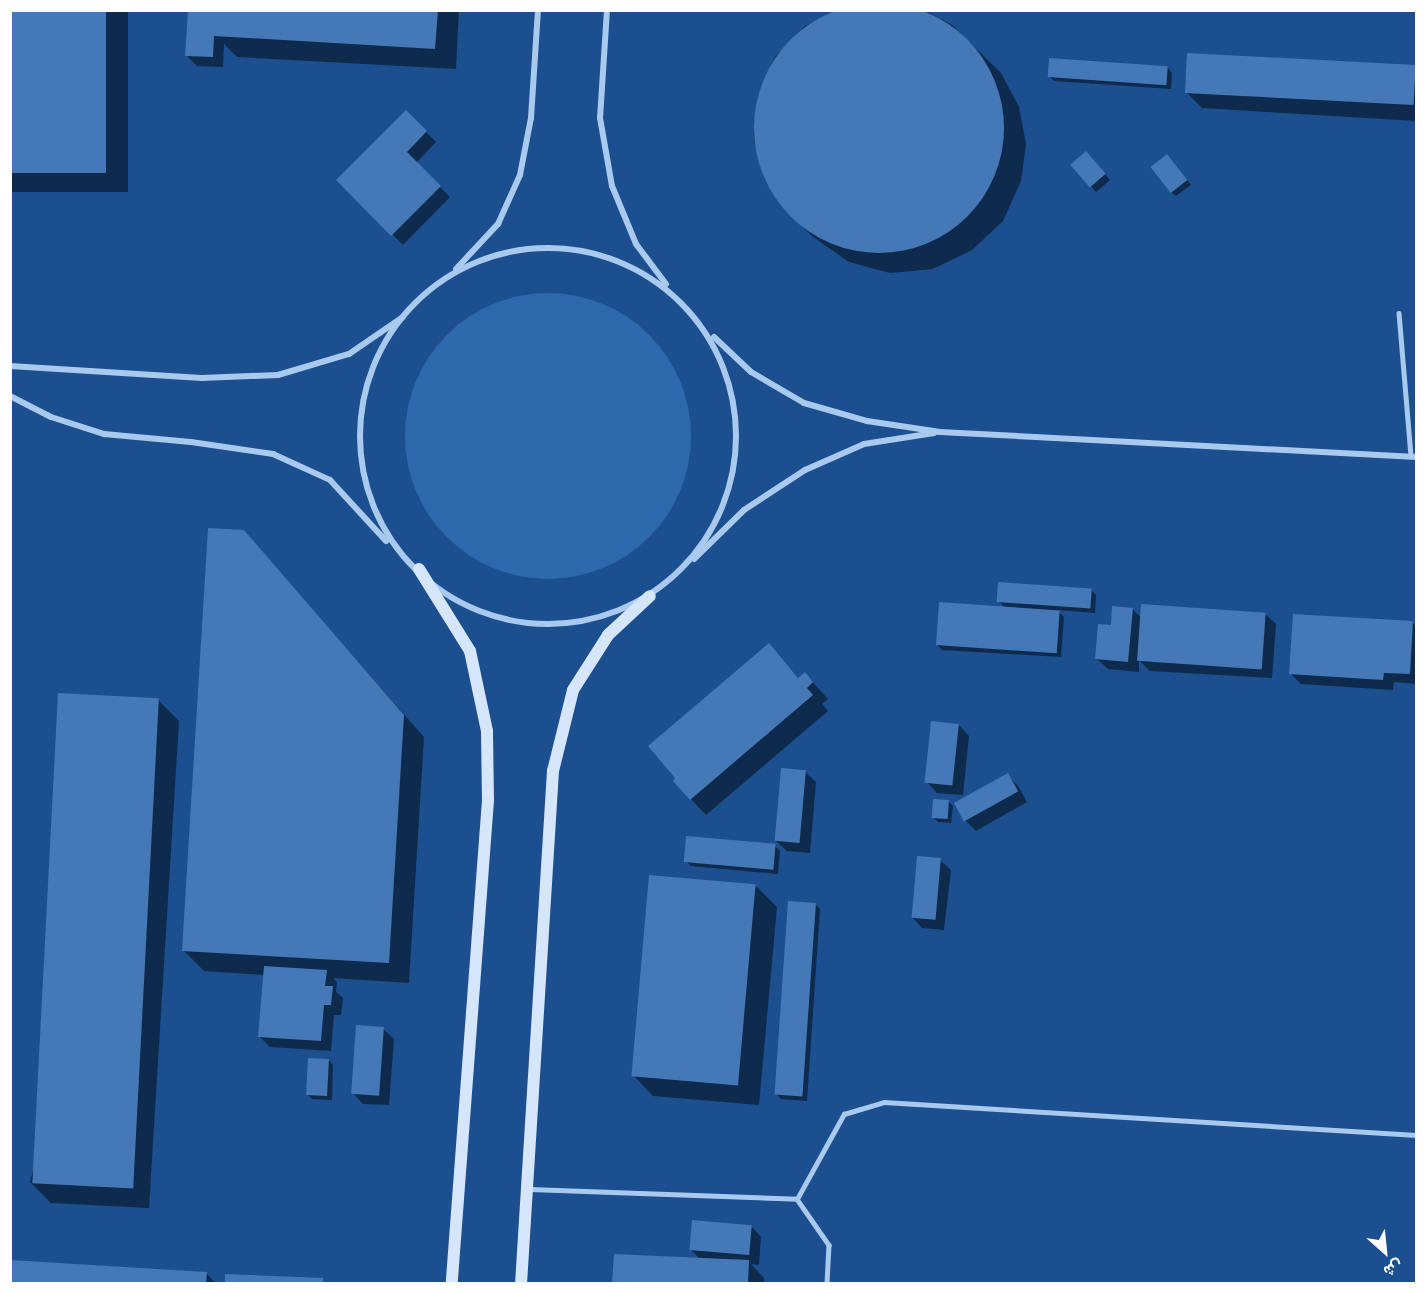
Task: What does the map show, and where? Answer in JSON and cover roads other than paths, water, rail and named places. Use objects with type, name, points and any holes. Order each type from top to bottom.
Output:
[{"type":"street","points":[[10,366],[202,378],[278,375],[349,354],[406,315],[498,224],[520,175],[531,118],[538,10]]},
{"type":"street","points":[[607,10],[600,118],[612,186],[636,244],[668,287],[716,344],[740,433],[719,520],[680,573]]},
{"type":"street","points":[[454,270],[527,247],[598,252],[668,287]]},
{"type":"street","points":[[388,543],[358,460],[366,379],[406,315]]},
{"type":"street","points":[[697,321],[751,372],[804,403],[867,421],[940,432],[1414,457]]},
{"type":"street","points":[[10,396],[51,417],[104,434],[273,454],[330,480],[388,543],[456,603],[495,619],[566,626],[650,597]]},
{"type":"street","points":[[521,1284],[553,771],[573,690],[608,635],[680,573],[744,510],[805,470],[864,444],[940,432]]},
{"type":"street","points":[[419,569],[470,651],[487,731],[488,800],[452,1284]]},
{"type":"lane","points":[[1399,313],[1414,457]]},
{"type":"lane","points":[[797,1199],[844,1114],[884,1102],[1416,1135]]},
{"type":"lane","points":[[527,1189],[797,1199]]},
{"type":"lane","points":[[797,1199],[829,1245],[827,1284]]}]
